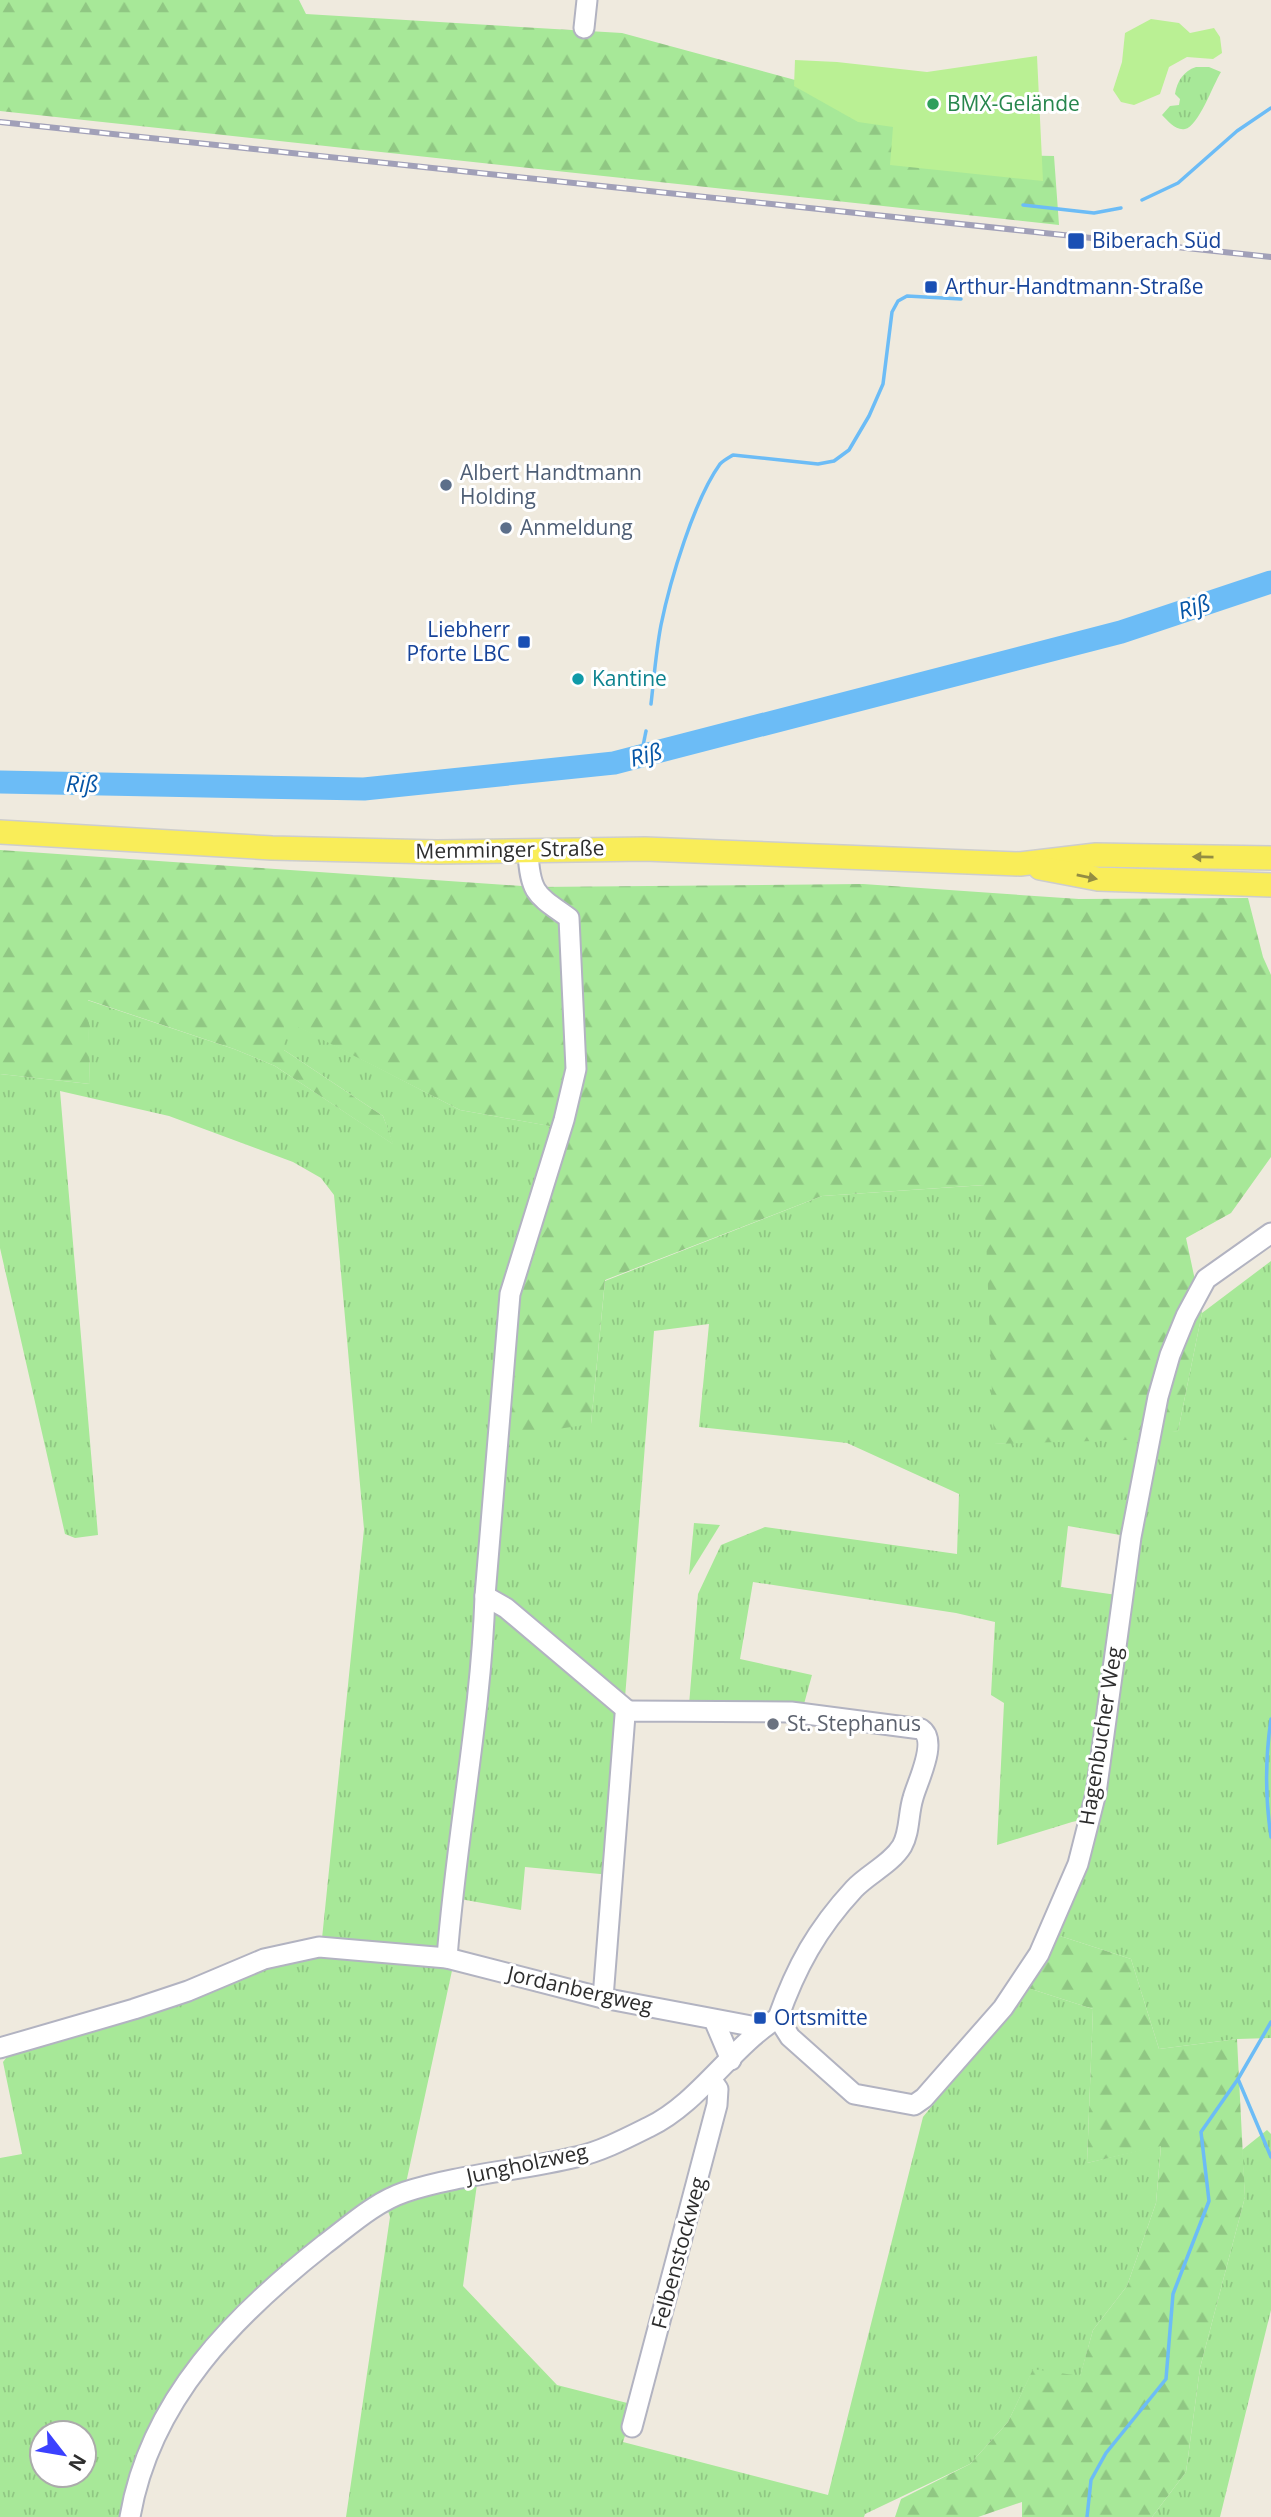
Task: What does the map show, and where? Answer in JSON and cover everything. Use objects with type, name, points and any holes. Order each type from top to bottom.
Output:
[{"type":"main road","name":"Memminger Straße","points":[[0,832],[272,848],[528,852],[645,849],[1020,864],[1098,879],[1271,885]]},
{"type":"main road","name":"Memminger Straße","points":[[1020,864],[1096,855],[1271,858]]},
{"type":"street","points":[[584,28],[587,0]]},
{"type":"street","points":[[447,1958],[451,1901],[484,1645],[485,1596],[510,1294],[564,1120],[576,1069],[569,918],[540,897],[531,884],[528,852]]},
{"type":"street","name":"Hagenbucher Weg","points":[[770,2023],[855,2094],[914,2105],[924,2098],[1003,2008],[1039,1954],[1078,1864],[1096,1793],[1131,1537],[1158,1397],[1170,1354],[1206,1279],[1271,1233]]},
{"type":"street","points":[[485,1596],[506,1608],[628,1711],[790,1712],[921,1729],[928,1735],[922,1775],[913,1797],[903,1845],[896,1854],[855,1887],[810,1945],[770,2023]]},
{"type":"street","points":[[603,1998],[625,1715],[628,1711]]},
{"type":"street","name":"Jordanbergweg","points":[[0,2048],[134,2009],[286,1953],[319,1947],[447,1958],[603,1998],[715,2020],[770,2023]]},
{"type":"street","points":[[715,2020],[731,2060]]},
{"type":"street","name":"Jungholzweg","points":[[130,2517],[141,2469],[157,2430],[196,2369],[255,2304],[361,2216],[401,2193],[447,2181],[579,2157],[652,2126],[711,2079],[770,2023]]},
{"type":"street","name":"Felbenstockweg","points":[[632,2427],[717,2105],[718,2090],[711,2079]]},
{"type":"green space","points":[[0,0],[299,0],[306,14],[622,33],[854,96],[934,154],[1054,156],[1059,225],[0,111]]},
{"type":"green space","points":[[1151,19],[1179,23],[1190,33],[1214,28],[1220,37],[1222,53],[1213,59],[1187,57],[1169,67],[1160,94],[1134,105],[1121,102],[1113,90],[1122,62],[1125,33]]},
{"type":"green space","name":"BMX-Gelände","points":[[1037,56],[1043,181],[890,165],[893,127],[858,122],[794,86],[795,60],[927,72]]},
{"type":"green space","points":[[1196,67],[1209,67],[1221,72],[1195,121],[1190,127],[1178,128],[1162,115],[1170,106],[1179,105],[1180,99],[1175,94],[1179,81],[1184,74]]},
{"type":"green space","points":[[0,850],[536,887],[863,884],[1079,899],[1248,898],[1263,957],[1271,975],[1271,1157],[1231,1213],[1186,1238],[1202,1313],[1178,1431],[1128,1440],[994,1444],[984,1185],[822,1196],[605,1280],[591,1424],[504,1437],[516,1299],[566,1129],[460,1110],[284,1020],[284,1050],[383,1116],[394,1145],[275,1066],[234,1049],[88,1000],[90,1084],[0,1074]]},
{"type":"green space","points":[[87,1000],[234,1049],[275,1066],[393,1144],[383,1116],[284,1050],[284,1019],[460,1110],[567,1129],[591,1424],[605,1281],[822,1196],[985,1185],[995,1444],[1178,1431],[1202,1313],[1271,1261],[1271,2038],[1237,2039],[1159,2049],[1131,1959],[1054,1934],[1094,1817],[997,1845],[1004,1703],[991,1695],[995,1622],[956,1613],[753,1582],[740,1659],[812,1675],[804,1704],[689,1705],[698,1594],[721,1545],[765,1527],[957,1554],[959,1494],[847,1443],[699,1427],[709,1324],[654,1331],[611,1875],[525,1867],[521,1910],[449,1897],[453,1966],[403,2197],[478,2177],[463,2286],[557,2385],[635,2405],[623,2442],[828,2495],[923,2117],[1028,1988],[1093,2009],[1087,2163],[1161,2145],[1156,2203],[1127,2286],[1093,2330],[1080,2377],[1033,2370],[1008,2422],[970,2464],[865,2514],[864,2517],[346,2517],[390,2217],[384,2199],[195,2361],[125,2517],[0,2517],[0,2158],[22,2154],[3,2062],[13,2049],[239,1973],[299,1958],[320,1958],[364,1529],[334,1195],[321,1178],[293,1162],[169,1116],[60,1091],[98,1535],[75,1538],[65,1534],[0,1248],[0,1074],[90,1084]],"holes":[[[1068,1526],[1126,1536],[1117,1595],[1061,1587]]]},
{"type":"green space","points":[[694,1523],[720,1525],[689,1575]]},
{"type":"green space","points":[[1054,1934],[1131,1959],[1159,2049],[1237,2039],[1245,2197],[1200,2368],[1186,2472],[1152,2517],[1022,2517],[1022,2502],[978,2517],[895,2517],[901,2499],[970,2464],[1008,2422],[1033,2369],[1080,2376],[1093,2330],[1127,2286],[1156,2203],[1161,2146],[1087,2163],[1093,2009],[1028,1988]]},
{"type":"green space","points":[[1267,2130],[1271,2134],[1271,2310],[1220,2517],[1152,2517],[1186,2472],[1200,2368],[1245,2197],[1242,2150]]},
{"type":"waterway","points":[[1142,200],[1178,183],[1237,131],[1271,108]]},
{"type":"waterway","points":[[1023,205],[1094,213],[1121,208]]},
{"type":"waterway","points":[[651,704],[659,635],[670,586],[692,519],[710,479],[720,464],[733,455],[818,464],[834,461],[849,450],[869,416],[883,384],[892,312],[898,301],[907,296],[961,299]]},
{"type":"waterway","name":"Riß","points":[[0,782],[364,789],[614,763],[1121,632],[1271,582]]},
{"type":"waterway","points":[[641,756],[646,731]]},
{"type":"waterway","points":[[1271,1719],[1266,1778],[1271,1837]]},
{"type":"waterway","points":[[1271,2022],[1238,2079],[1271,2157]]},
{"type":"waterway","points":[[1087,2517],[1091,2480],[1106,2453],[1166,2379],[1173,2294],[1209,2201],[1201,2132],[1238,2079]]},
{"type":"railway","points":[[0,122],[1271,257]]},
{"type":"place","name":"BMX-Gelände","points":[[933,104]]},
{"type":"place","name":"Biberach Süd","points":[[1076,241]]},
{"type":"place","name":"Arthur-Handtmann-Straße","points":[[931,287]]},
{"type":"place","name":"Albert Handtmann Holding","points":[[446,485]]},
{"type":"place","name":"Anmeldung","points":[[506,528]]},
{"type":"place","name":"Liebherr Pforte LBC","points":[[524,642]]},
{"type":"place","name":"Kantine","points":[[578,679]]},
{"type":"place","name":"St. Stephanus","points":[[773,1724]]},
{"type":"place","name":"Ortsmitte","points":[[760,2018]]}]
